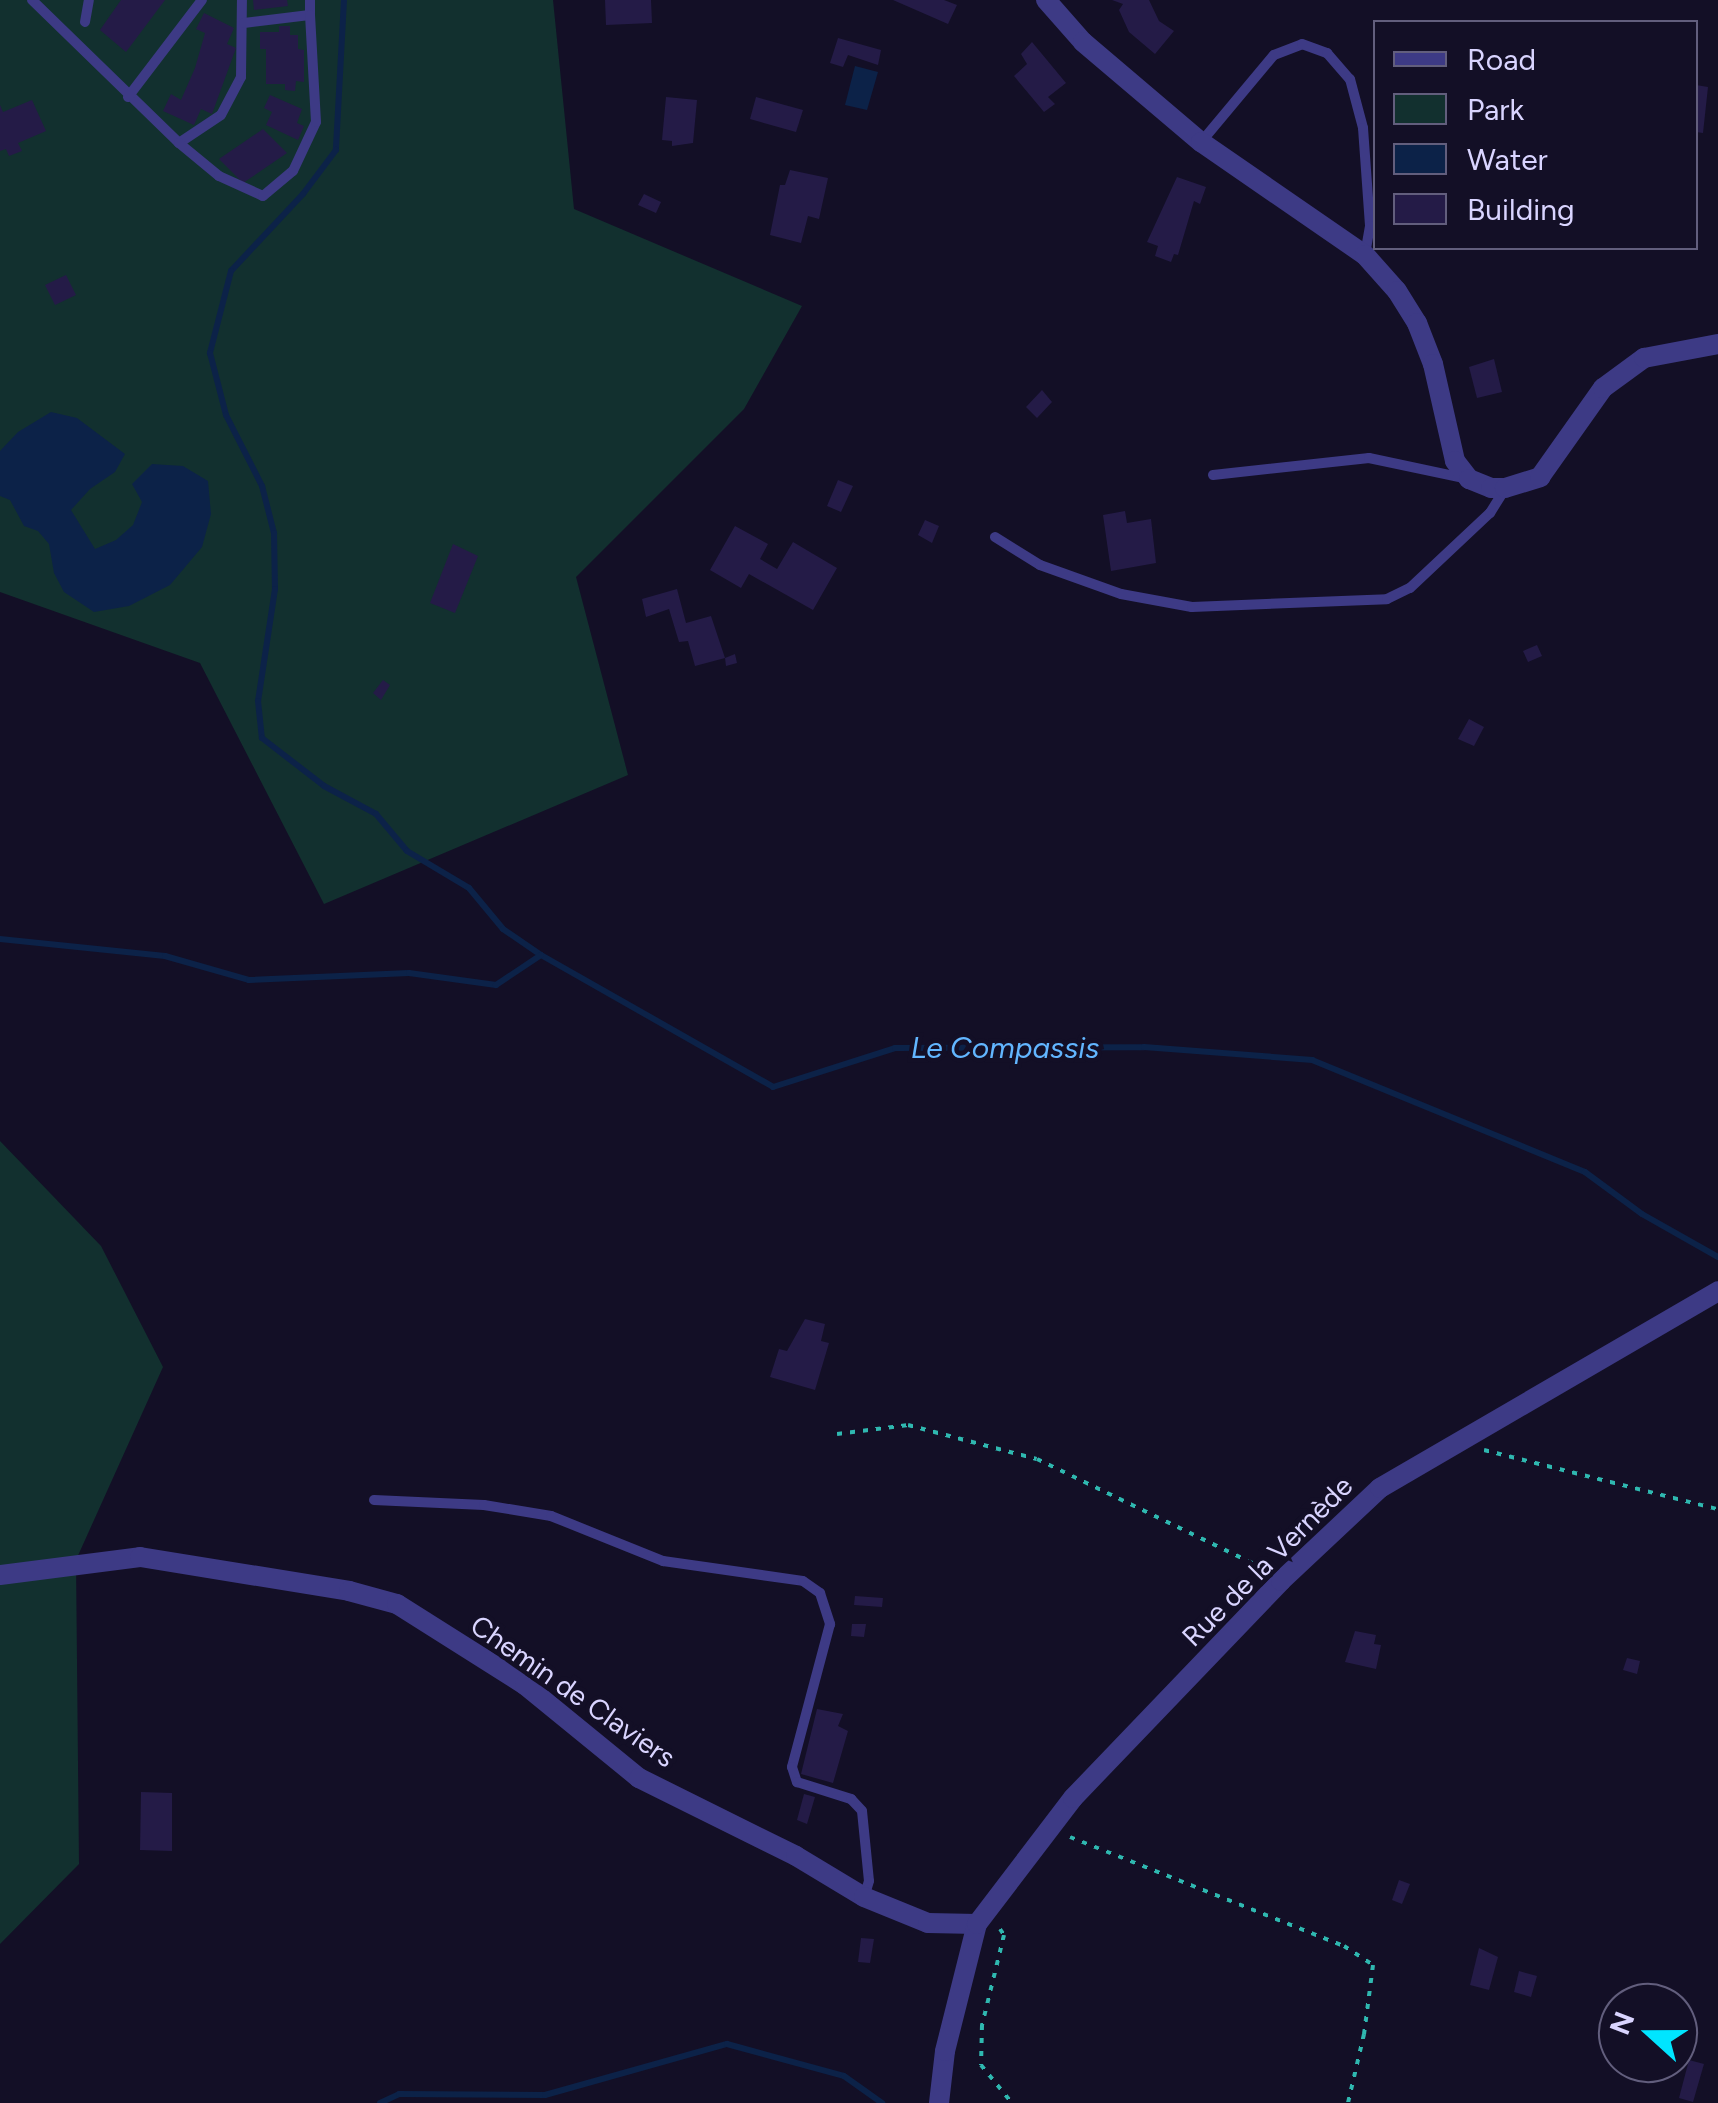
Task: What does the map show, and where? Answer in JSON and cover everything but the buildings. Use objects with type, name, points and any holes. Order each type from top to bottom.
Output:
[{"type":"street","points":[[1046,0],[1083,42],[1201,142],[1364,255],[1397,291],[1417,323],[1433,364],[1455,461],[1469,479],[1491,488],[1505,488],[1540,477],[1603,388],[1644,358],[1718,344]]},
{"type":"street","name":"Rue de la Vernède","points":[[977,1924],[1046,1828],[1281,1580],[1380,1488],[1718,1291]]},
{"type":"street","name":"Chemin de Claviers","points":[[0,1575],[140,1556],[398,1604],[524,1685],[638,1778],[796,1856],[864,1896],[928,1923],[977,1924]]},
{"type":"street","points":[[939,2103],[942,2067],[977,1924]]},
{"type":"lane","points":[[32,0],[128,97],[180,143],[219,176],[262,196],[293,171],[316,122],[310,0]]},
{"type":"lane","points":[[85,22],[89,0]]},
{"type":"lane","points":[[128,97],[202,0]]},
{"type":"lane","points":[[180,143],[221,114],[241,78],[242,0]]},
{"type":"lane","points":[[244,22],[310,15]]},
{"type":"lane","points":[[1201,142],[1274,55],[1302,44],[1327,53],[1350,79],[1363,128],[1370,226],[1364,255]]},
{"type":"lane","points":[[1212,475],[1369,458],[1469,479]]},
{"type":"lane","points":[[994,537],[1040,564],[1121,594],[1192,607],[1387,599],[1410,588],[1490,514],[1505,488]]},
{"type":"lane","points":[[374,1500],[484,1504],[551,1516],[664,1561],[803,1582],[820,1593],[830,1624],[792,1767],[797,1782],[852,1799],[862,1811],[869,1881],[864,1896]]},
{"type":"path","points":[[837,1434],[908,1425],[1037,1460],[1256,1562],[1281,1580]]},
{"type":"path","points":[[1469,1436],[1485,1451],[1718,1510]]},
{"type":"path","points":[[1046,1828],[1344,1946],[1373,1964],[1364,2034],[1348,2103]]},
{"type":"path","points":[[977,1924],[998,1926],[1004,1936],[982,2025],[981,2064],[1012,2103]]},
{"type":"green space","points":[[0,0],[553,0],[574,209],[802,306],[744,409],[576,577],[628,775],[324,904],[200,663],[0,592]]},
{"type":"green space","points":[[0,1141],[101,1246],[163,1367],[76,1560],[79,1864],[0,1944]]},
{"type":"water","points":[[855,66],[878,72],[867,110],[845,105]]},
{"type":"water","points":[[51,412],[77,418],[125,454],[115,472],[90,489],[71,510],[95,549],[116,540],[133,525],[142,502],[132,484],[152,464],[183,466],[208,481],[211,514],[202,547],[170,585],[129,606],[94,612],[64,592],[54,573],[49,544],[38,531],[24,526],[10,500],[0,496],[0,451],[18,432]]},
{"type":"waterway","name":"Le Compassis","points":[[344,0],[336,150],[303,194],[231,271],[210,353],[226,415],[262,486],[274,533],[275,589],[258,701],[262,738],[324,786],[376,814],[407,851],[469,888],[503,929],[541,955],[773,1087],[895,1048],[1144,1047],[1312,1060],[1585,1172],[1642,1214],[1718,1257]]},
{"type":"waterway","name":"Le Compassis","points":[[0,939],[165,956],[249,980],[409,973],[496,985],[541,955]]},
{"type":"waterway","points":[[380,2103],[399,2094],[545,2095],[727,2044],[844,2076],[882,2103]]}]
